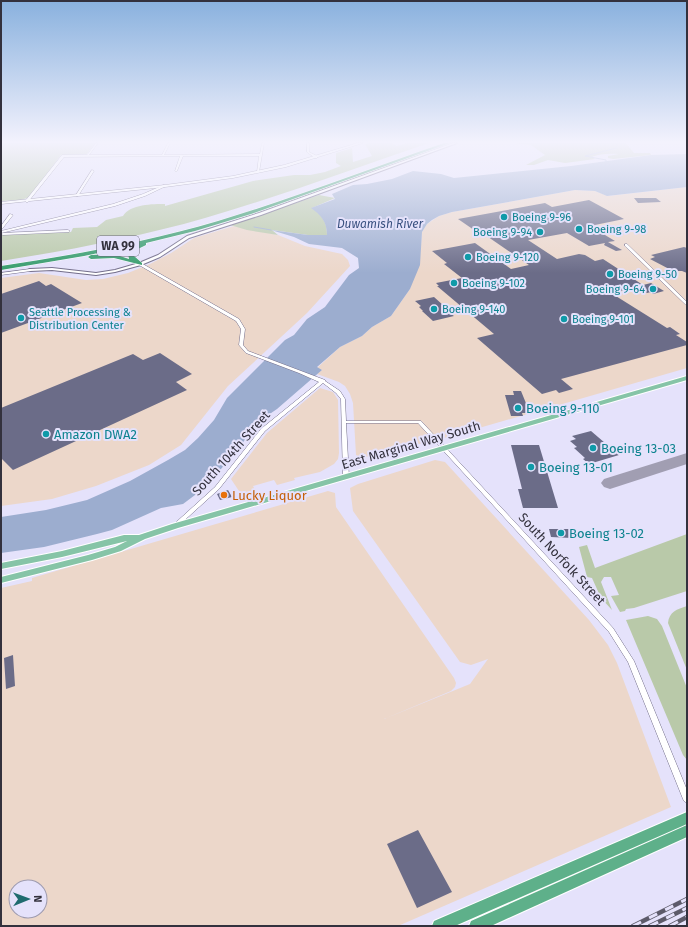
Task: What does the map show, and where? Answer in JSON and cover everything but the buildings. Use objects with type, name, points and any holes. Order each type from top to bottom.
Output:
[{"type":"highway","name":"WA 99","points":[[1,263],[112,243],[207,220],[307,186]]},
{"type":"highway","name":"WA 99","points":[[1,268],[113,247],[217,222],[254,211],[325,186]]},
{"type":"highway","points":[[140,264],[131,257],[132,251],[138,246],[217,222]]},
{"type":"highway","points":[[18,266],[107,256],[119,257],[140,264]]},
{"type":"highway","points":[[440,926],[687,818]]},
{"type":"highway","points":[[476,926],[687,830]]},
{"type":"main road","points":[[1,203],[163,186]]},
{"type":"main road","name":"East Marginal Way South","points":[[1,566],[62,554],[124,538],[142,536],[687,378]]},
{"type":"main road","name":"East Marginal Way South","points":[[1,580],[89,558],[118,549],[142,536]]},
{"type":"street","points":[[27,201],[39,186]]},
{"type":"street","points":[[77,196],[83,186]]},
{"type":"street","points":[[1,233],[114,205],[138,198],[164,186]]},
{"type":"street","points":[[1,274],[52,269],[96,274],[116,271],[140,264],[159,256],[182,240],[193,235],[260,214],[337,186]]},
{"type":"street","points":[[1,228],[11,215]]},
{"type":"street","points":[[1,233],[68,231]]},
{"type":"street","points":[[626,245],[687,304]]},
{"type":"street","points":[[140,264],[238,320],[242,325],[241,346],[243,349],[259,357],[323,381],[337,390],[342,396],[346,477]]},
{"type":"street","name":"South 104th Street","points":[[175,526],[224,480],[263,430],[323,381]]},
{"type":"street","name":"South Norfolk Street","points":[[344,422],[419,422],[601,619],[619,640],[631,661],[687,799]]},
{"type":"shaded area","points":[[687,187],[687,368],[448,437],[361,458],[356,455],[353,403],[350,394],[345,386],[339,382],[317,374],[322,370],[317,368],[340,347],[362,336],[372,327],[391,316],[410,289],[421,245],[422,232],[427,224],[439,216],[452,212],[575,190],[595,191],[608,196]]},
{"type":"shaded area","points":[[234,226],[278,235],[305,246],[342,254],[348,260],[350,266],[307,313],[228,386],[181,445],[149,465],[96,486],[52,499],[1,506],[1,278],[39,273],[86,280],[103,279],[128,273],[150,264],[171,253],[194,238]]},
{"type":"shaded area","points":[[320,388],[333,392],[338,400],[338,459],[334,464],[320,472],[294,478],[295,480],[277,485],[274,480],[253,486],[255,490],[241,494],[231,479],[267,433]]},
{"type":"shaded area","points":[[435,460],[445,462],[589,620],[608,645],[617,663],[671,807],[398,926],[1,926],[1,588],[32,581],[32,578],[328,491],[335,493],[336,507],[456,683],[455,687],[451,691],[384,719],[470,684],[488,659],[471,665],[460,662],[353,511],[350,488],[358,484]]},
{"type":"green space","points":[[1,186],[38,186],[30,197],[21,200],[1,201]]},
{"type":"green space","points":[[234,186],[304,186],[205,218],[155,231],[1,261],[1,235],[71,232],[73,228],[97,227],[106,220],[123,216],[126,212],[136,207],[154,204],[165,204],[165,206]]},
{"type":"green space","points":[[319,195],[335,198],[312,208],[319,213],[323,219],[326,226],[327,235],[308,235],[272,230],[278,235],[247,230],[230,225]]},
{"type":"green space","points":[[687,534],[687,591],[620,612],[611,596],[619,595],[611,577],[604,577],[601,582],[612,610],[601,598],[592,578],[587,577],[579,547],[587,545],[595,568]]},
{"type":"green space","points":[[687,606],[687,670],[668,623],[670,616],[674,612]]},
{"type":"green space","points":[[648,616],[657,619],[662,626],[687,688],[687,760],[683,755],[626,620]]},
{"type":"water","name":"Duwamish River","points":[[350,186],[687,186],[607,196],[595,191],[575,190],[452,212],[439,216],[427,224],[422,232],[420,265],[410,289],[391,316],[372,327],[362,336],[340,347],[317,367],[322,370],[277,409],[255,424],[249,435],[207,486],[183,504],[161,508],[112,530],[44,547],[1,553],[1,517],[46,510],[87,500],[130,481],[185,450],[214,420],[227,398],[285,340],[294,335],[307,319],[325,307],[349,275],[359,268],[358,258],[342,248],[309,244],[294,237],[271,230],[308,235],[327,235],[326,226],[323,219],[311,208],[335,199],[332,194]]},
{"type":"waterway","points":[[254,227],[271,230]]},
{"type":"taxiway","points":[[610,483],[687,458]]},
{"type":"railway","points":[[633,926],[687,899]]},
{"type":"railway","points":[[650,926],[687,908]]},
{"type":"railway","points":[[670,926],[687,917]]},
{"type":"place","name":"Boeing 9-96","points":[[504,217]]},
{"type":"place","name":"Boeing 9-98","points":[[579,229]]},
{"type":"place","name":"Boeing 9-94","points":[[540,232]]},
{"type":"place","name":"Boeing 9-120","points":[[468,257]]},
{"type":"place","name":"Boeing 9-50","points":[[610,274]]},
{"type":"place","name":"Boeing 9-102","points":[[454,283]]},
{"type":"place","name":"Boeing 9-64","points":[[653,289]]},
{"type":"place","name":"Boeing 9-140","points":[[434,309]]},
{"type":"place","name":"Seattle Processing & Distribution Center","points":[[21,318]]},
{"type":"place","name":"Boeing 9-101","points":[[564,319]]},
{"type":"place","name":"Boeing 9-110","points":[[518,408]]},
{"type":"place","name":"Amazon DWA2","points":[[46,434]]},
{"type":"place","name":"Boeing 13-03","points":[[593,448]]},
{"type":"place","name":"Boeing 13-01","points":[[531,467]]},
{"type":"place","name":"Lucky Liquor","points":[[224,495]]},
{"type":"place","name":"Boeing 13-02","points":[[561,533]]}]
